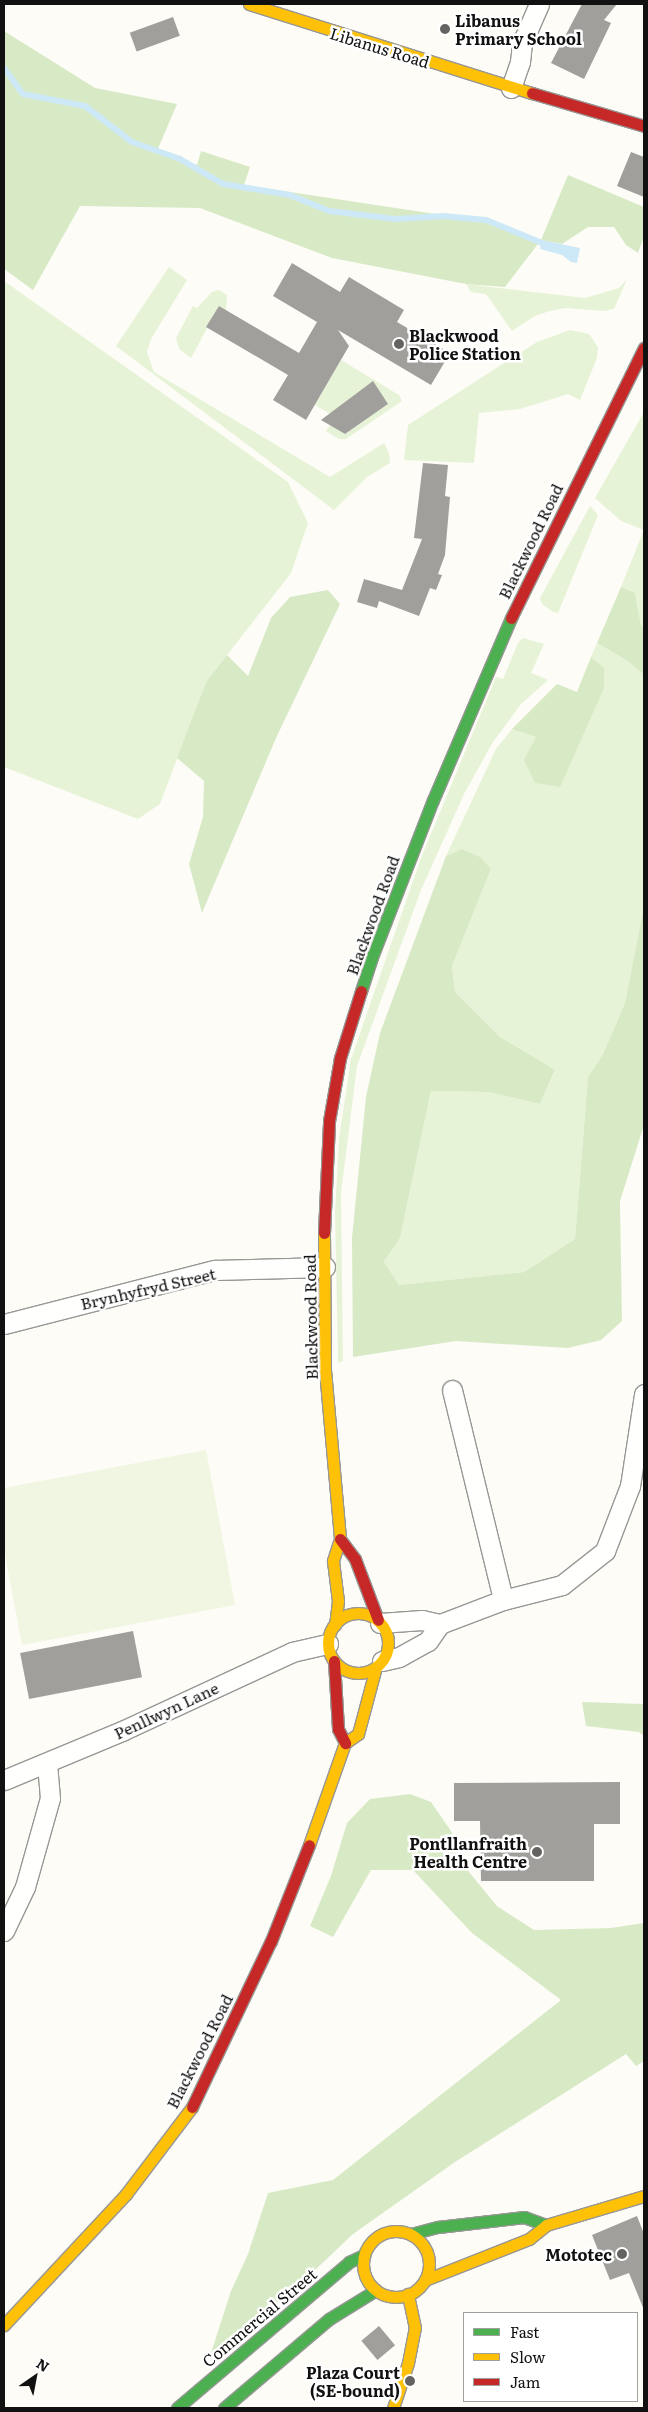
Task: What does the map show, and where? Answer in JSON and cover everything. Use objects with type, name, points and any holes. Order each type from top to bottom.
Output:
[{"type":"main road","name":"Libanus Road","points":[[249,4],[511,88],[644,126]]},
{"type":"main road","name":"Blackwood Road","points":[[335,1625],[338,1601],[333,1561],[340,1539],[325,1370],[324,1202],[329,1121],[340,1058],[372,957],[433,800],[524,587],[644,348]]},
{"type":"main road","points":[[331,1652],[343,1668],[354,1673],[366,1672],[379,1664],[386,1654],[388,1637],[379,1622],[355,1559],[340,1539]]},
{"type":"main road","points":[[345,1743],[338,1729],[330,1634],[335,1625],[350,1614],[360,1614],[379,1622]]},
{"type":"main road","name":"Blackwood Road","points":[[4,2326],[126,2194],[190,2110],[271,1941],[324,1806],[345,1743],[358,1734],[379,1664]]},
{"type":"main road","points":[[425,2280],[529,2239],[546,2225],[644,2196]]},
{"type":"main road","name":"Commercial Street","points":[[177,2408],[349,2262],[364,2255],[369,2244],[377,2236],[387,2232],[399,2231],[411,2234],[438,2227],[524,2217],[546,2225]]},
{"type":"main road","points":[[364,2255],[363,2266],[368,2281],[376,2290],[397,2297],[408,2294],[418,2288],[425,2280],[429,2268],[428,2254],[422,2244],[411,2234]]},
{"type":"main road","points":[[224,2408],[329,2319],[376,2290]]},
{"type":"main road","points":[[393,2408],[408,2363],[415,2328],[408,2294]]},
{"type":"street","points":[[511,88],[520,62],[522,43],[539,4]]},
{"type":"street","name":"Brynhyfryd Street","points":[[4,1324],[215,1270],[325,1267]]},
{"type":"street","points":[[452,1390],[503,1600]]},
{"type":"street","points":[[379,1622],[422,1620],[440,1624],[503,1600],[562,1585],[605,1551],[639,1458],[644,1394]]},
{"type":"street","points":[[379,1664],[399,1657],[428,1641],[440,1624]]},
{"type":"street","name":"Penllwyn Lane","points":[[4,1780],[47,1763],[292,1652],[331,1652]]},
{"type":"street","points":[[4,1931],[25,1887],[50,1798],[47,1763]]},
{"type":"green space","points":[[4,31],[95,88],[177,104],[157,151],[197,165],[201,151],[250,167],[244,185],[468,219],[485,217],[541,240],[505,287],[466,284],[332,258],[200,208],[80,206],[33,290],[4,269]]},
{"type":"green space","points":[[568,175],[644,207],[644,236],[638,253],[626,245],[614,227],[588,227],[562,244],[541,240]]},
{"type":"green space","points":[[169,267],[187,280],[151,339],[147,352],[154,372],[330,477],[384,443],[389,453],[390,463],[367,477],[334,510],[116,346]]},
{"type":"green space","points":[[627,279],[614,309],[604,311],[565,308],[550,311],[535,316],[512,331],[486,294],[471,292],[466,284],[585,298],[619,288]]},
{"type":"green space","points":[[4,281],[288,482],[308,523],[291,573],[206,682],[160,804],[138,819],[4,767]]},
{"type":"green space","points":[[219,290],[227,295],[226,310],[219,306],[191,358],[179,349],[176,338],[193,306],[197,308],[212,292]]},
{"type":"green space","points":[[570,330],[589,334],[598,347],[597,358],[580,400],[568,394],[520,409],[479,413],[474,463],[404,460],[408,425],[537,342]]},
{"type":"green space","points":[[341,360],[399,395],[402,401],[346,439],[339,439],[326,431],[330,425],[345,434],[388,404],[330,414],[315,405]]},
{"type":"green space","points":[[644,412],[644,530],[621,521],[595,498]]},
{"type":"green space","points":[[590,506],[598,515],[558,613],[553,612],[542,604],[540,598]]},
{"type":"green space","points":[[644,530],[644,627],[641,625],[635,593],[621,587]]},
{"type":"green space","points":[[621,587],[635,593],[641,625],[644,627],[644,675],[626,660],[597,643]]},
{"type":"green space","points":[[328,590],[340,604],[276,738],[202,913],[189,864],[203,817],[204,781],[177,758],[206,682],[227,655],[248,676],[271,618],[290,597]]},
{"type":"green space","points":[[523,638],[544,644],[531,673],[548,680],[521,704],[493,742],[464,794],[421,890],[357,1066],[341,1193],[343,1361],[338,1363],[335,1211],[339,1138],[351,1059],[421,858],[496,677],[503,679],[518,643]]},
{"type":"green space","points":[[597,643],[626,660],[644,675],[644,905],[625,1003],[603,1054],[588,1077],[575,1239],[524,1272],[399,1285],[384,1262],[400,1238],[431,1091],[489,1092],[540,1104],[555,1071],[500,1037],[455,992],[452,966],[491,869],[462,849],[446,856],[496,749],[512,729],[536,737],[604,668],[591,657]]},
{"type":"green space","points":[[591,657],[604,668],[604,688],[560,787],[535,783],[524,760],[536,737],[512,729],[557,684],[577,692]]},
{"type":"green space","points":[[462,849],[480,857],[491,869],[452,966],[455,992],[500,1037],[555,1070],[540,1104],[489,1092],[431,1091],[400,1238],[384,1262],[399,1285],[524,1272],[575,1239],[588,1077],[603,1054],[625,1003],[644,905],[644,1125],[620,1201],[622,1321],[601,1340],[568,1348],[456,1341],[353,1357],[352,1238],[366,1097],[380,1033],[446,856]]},
{"type":"green space","points":[[206,1450],[235,1605],[22,1645],[4,1549],[4,1488]]},
{"type":"green space","points":[[582,1702],[644,1704],[644,1736],[639,1732],[586,1726]]},
{"type":"green space","points":[[410,1794],[431,1802],[451,1831],[469,1872],[497,1906],[534,1930],[611,1928],[644,1923],[644,2061],[636,2066],[626,2054],[455,2162],[353,2234],[295,2289],[210,2356],[231,2291],[248,2254],[268,2193],[333,2180],[561,2000],[472,1933],[413,1870],[371,1870],[333,1937],[310,1926],[331,1876],[347,1823],[370,1799]]},
{"type":"water","points":[[541,240],[580,248],[577,263],[571,262],[562,255],[540,249]]},
{"type":"building","points":[[582,4],[617,4],[604,20],[611,23],[584,79],[551,63]]},
{"type":"building","points":[[173,17],[180,36],[137,52],[130,33]]},
{"type":"building","points":[[631,152],[644,157],[644,197],[617,186]]},
{"type":"building","name":"Blackwood Police Station","points":[[292,263],[340,292],[349,277],[404,310],[397,322],[450,353],[431,385],[338,330],[349,346],[306,420],[273,400],[288,375],[206,327],[219,306],[299,353],[317,322],[273,296]]},
{"type":"building","points":[[373,381],[388,404],[345,434],[321,420]]},
{"type":"building","points":[[423,463],[448,465],[445,496],[450,497],[445,555],[438,574],[442,575],[436,590],[430,588],[419,616],[379,601],[377,608],[357,602],[364,579],[402,590],[422,539],[414,538]]},
{"type":"building","points":[[133,1631],[142,1677],[29,1699],[20,1653]]},
{"type":"building","name":"Pontllanfraith Health Centre","points":[[620,1782],[620,1824],[594,1824],[594,1881],[481,1881],[480,1821],[454,1821],[454,1783]]},
{"type":"building","name":"Mototec","points":[[637,2216],[644,2234],[644,2310],[629,2273],[610,2280],[592,2235]]},
{"type":"building","points":[[379,2326],[395,2345],[377,2360],[361,2341]]},
{"type":"waterway","points":[[4,68],[23,94],[85,106],[132,142],[180,159],[223,184],[290,195],[329,211],[396,219],[443,216],[486,220],[547,245]]},
{"type":"traffic: fast","points":[[361,991],[372,957],[433,800],[511,618]]},
{"type":"traffic: fast","points":[[411,2234],[438,2227],[524,2217],[546,2225]]},
{"type":"traffic: fast","points":[[177,2408],[349,2262],[364,2255]]},
{"type":"traffic: fast","points":[[224,2408],[329,2319],[376,2290]]},
{"type":"traffic: slow","points":[[249,4],[532,93]]},
{"type":"traffic: slow","points":[[324,1233],[325,1370],[340,1539],[333,1561],[338,1601],[335,1625]]},
{"type":"traffic: slow","points":[[358,1613],[374,1618],[379,1622],[383,1627],[388,1643],[383,1659],[379,1664],[374,1668],[358,1673],[342,1668],[337,1664],[333,1659],[328,1643],[333,1627],[337,1622],[342,1618],[358,1613]]},
{"type":"traffic: slow","points":[[309,1845],[345,1743],[358,1734],[376,1667]]},
{"type":"traffic: slow","points":[[4,2325],[126,2194],[192,2107]]},
{"type":"traffic: slow","points":[[425,2280],[529,2239],[546,2225],[644,2196]]},
{"type":"traffic: slow","points":[[396,2231],[409,2234],[419,2241],[426,2251],[429,2264],[426,2277],[419,2287],[409,2294],[396,2297],[383,2294],[373,2287],[366,2277],[363,2264],[366,2251],[373,2241],[383,2234],[396,2231]]},
{"type":"traffic: slow","points":[[393,2408],[408,2363],[415,2328],[408,2294]]},
{"type":"traffic: jam","points":[[532,93],[644,126]]},
{"type":"traffic: jam","points":[[511,618],[644,348]]},
{"type":"traffic: jam","points":[[324,1233],[329,1121],[340,1058],[361,991]]},
{"type":"traffic: jam","points":[[340,1539],[355,1559],[378,1620]]},
{"type":"traffic: jam","points":[[334,1661],[338,1729],[345,1743]]},
{"type":"traffic: jam","points":[[192,2107],[271,1941],[309,1845]]},
{"type":"place","name":"Libanus Primary School","points":[[445,29]]},
{"type":"place","name":"Blackwood Police Station","points":[[399,344]]},
{"type":"place","name":"Pontllanfraith Health Centre","points":[[537,1852]]},
{"type":"place","name":"Mototec","points":[[622,2254]]},
{"type":"place","name":"Plaza Court (SE-bound)","points":[[410,2381]]}]
